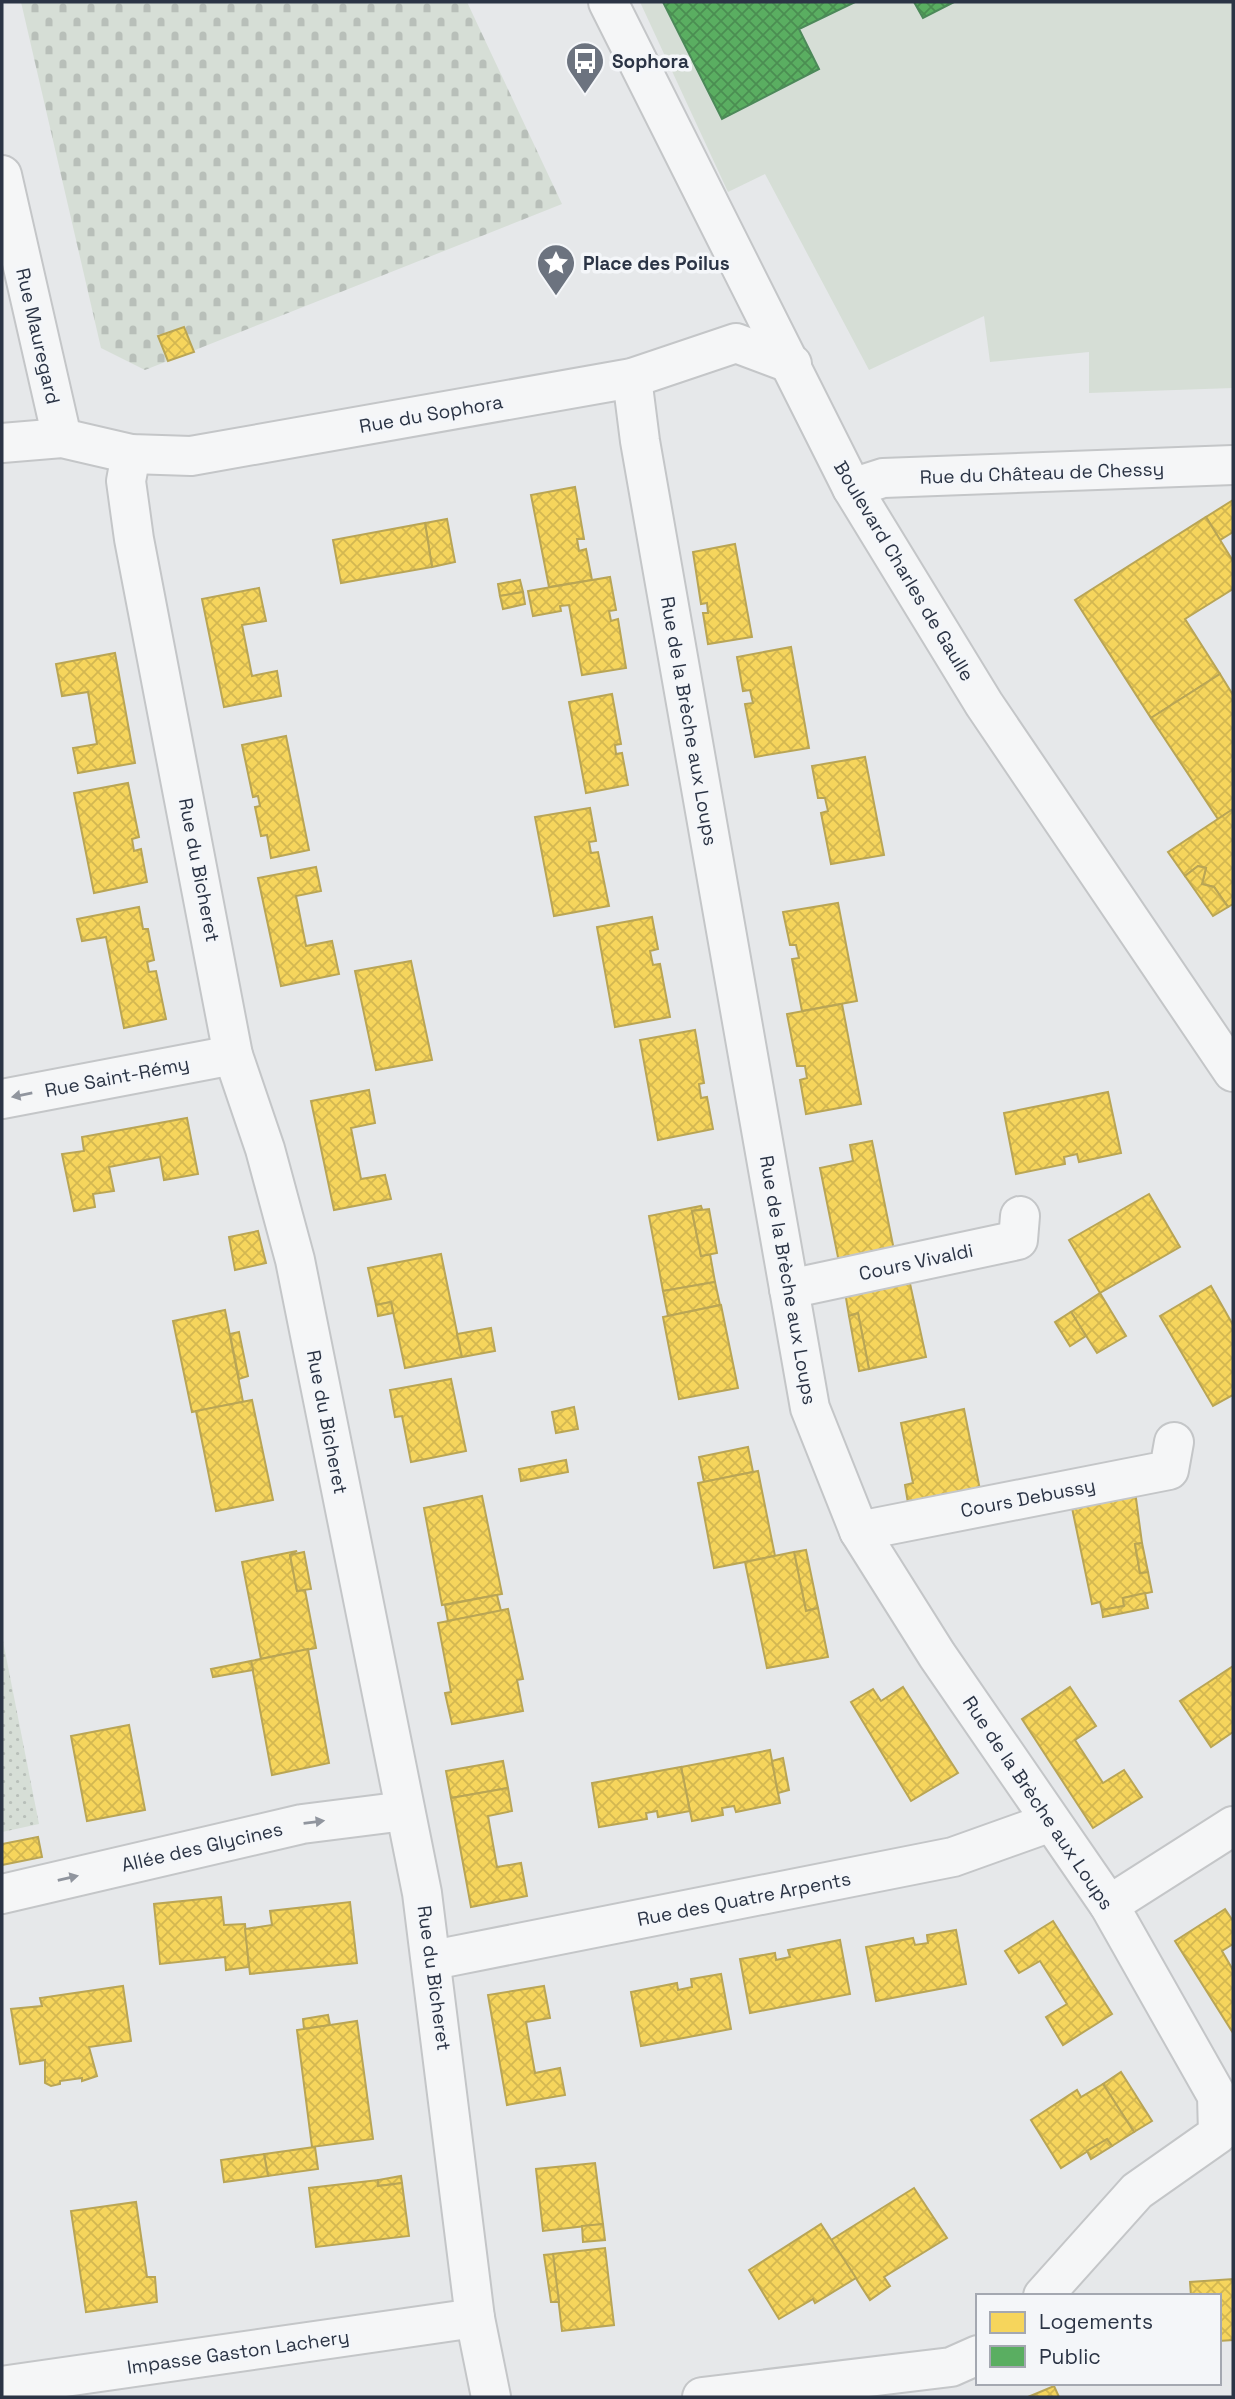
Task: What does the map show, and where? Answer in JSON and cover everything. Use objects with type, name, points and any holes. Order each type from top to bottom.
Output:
[{"type":"street","name":"Boulevard Charles de Gaulle","points":[[608,2],[852,488],[984,704],[1233,1072]]},
{"type":"street","name":"Rue Mauregard","points":[[2,175],[62,438]]},
{"type":"street","name":"Rue du Sophora","points":[[62,438],[131,454],[191,456],[632,378],[736,343],[792,364]]},
{"type":"street","name":"Rue de la Brèche aux Loups","points":[[632,378],[640,441],[810,1408],[859,1531],[937,1655],[1109,1905],[1217,2096],[1226,2135],[1137,2191],[1045,2294]]},
{"type":"street","points":[[2,443],[62,438]]},
{"type":"street","name":"Rue du Bicheret","points":[[131,454],[126,481],[134,539],[233,1055],[265,1149],[295,1260],[433,1960],[475,2318],[491,2397]]},
{"type":"street","name":"Rue du Château de Chessy","points":[[852,488],[883,478],[1233,465]]},
{"type":"street","name":"Rue Saint-Rémy","points":[[2,1099],[233,1055]]},
{"type":"street","name":"Cours Vivaldi","points":[[789,1289],[1018,1240],[1020,1216]]},
{"type":"street","name":"Cours Debussy","points":[[859,1531],[1169,1471],[1174,1442]]},
{"type":"street","name":"Allée des Glycines","points":[[2,1895],[302,1824],[405,1811]]},
{"type":"street","name":"Rue des Quatre Arpents","points":[[433,1960],[953,1857],[1051,1822]]},
{"type":"street","points":[[1109,1905],[1233,1826]]},
{"type":"street","name":"Impasse Gaston Lachery","points":[[2,2386],[475,2318]]},
{"type":"street","points":[[702,2397],[951,2367],[976,2355]]},
{"type":"green space","points":[[21,2],[467,2],[562,204],[145,370],[101,348]]},
{"type":"green space","points":[[640,2],[1233,2],[1233,388],[1089,393],[1089,352],[990,362],[984,316],[869,370],[765,174],[728,192]]},
{"type":"green space","points":[[2,1636],[39,1824],[2,1832]]},
{"type":"building: Logements","points":[[184,327],[194,352],[168,361],[158,336]]},
{"type":"building: Logements","points":[[575,487],[584,539],[577,539],[579,551],[586,549],[592,580],[549,587],[531,495]]},
{"type":"building: Logements","points":[[1233,500],[1233,532],[1220,540],[1206,517]]},
{"type":"building: Logements","points":[[1206,517],[1233,561],[1233,589],[1185,619],[1220,674],[1151,718],[1075,600]]},
{"type":"building: Logements","points":[[447,519],[455,562],[432,567],[425,523]]},
{"type":"building: Logements","points":[[425,523],[432,567],[341,583],[333,540]]},
{"type":"building: Logements","points":[[735,544],[752,637],[708,644],[703,613],[708,613],[707,603],[701,604],[693,552]]},
{"type":"building: Logements","points":[[610,577],[616,610],[609,611],[611,621],[618,619],[626,668],[582,675],[569,605],[560,606],[561,611],[533,616],[528,591]]},
{"type":"building: Logements","points":[[520,580],[523,592],[500,596],[498,584]]},
{"type":"building: Logements","points":[[259,588],[266,621],[242,625],[252,676],[277,671],[281,696],[224,707],[202,599]]},
{"type":"building: Logements","points":[[523,592],[525,604],[503,609],[500,596]]},
{"type":"building: Logements","points":[[791,647],[809,748],[755,757],[745,704],[753,703],[750,690],[743,691],[737,657]]},
{"type":"building: Logements","points":[[115,653],[135,763],[78,773],[73,748],[97,744],[88,692],[62,696],[56,664]]},
{"type":"building: Logements","points":[[1220,674],[1233,695],[1233,809],[1218,819],[1151,718]]},
{"type":"building: Logements","points":[[612,694],[621,744],[615,745],[616,754],[622,753],[628,785],[586,793],[569,702]]},
{"type":"building: Logements","points":[[286,736],[309,850],[271,858],[267,835],[261,836],[255,807],[260,806],[258,796],[253,797],[242,745]]},
{"type":"building: Logements","points":[[865,757],[884,855],[831,864],[821,813],[828,811],[825,798],[818,798],[812,766]]},
{"type":"building: Logements","points":[[128,783],[139,837],[132,839],[134,851],[141,849],[147,882],[94,893],[74,793]]},
{"type":"building: Logements","points":[[590,808],[596,841],[589,842],[591,853],[598,852],[609,906],[554,916],[535,817]]},
{"type":"building: Logements","points":[[1233,809],[1233,904],[1228,907],[1214,887],[1202,884],[1206,868],[1198,866],[1185,876],[1168,852]]},
{"type":"building: Logements","points":[[1198,866],[1206,868],[1202,884],[1214,887],[1228,907],[1213,916],[1185,876]]},
{"type":"building: Logements","points":[[316,867],[321,891],[296,896],[306,946],[332,941],[339,974],[281,986],[258,878]]},
{"type":"building: Logements","points":[[838,903],[857,1001],[802,1011],[792,959],[799,958],[796,945],[790,945],[783,912]]},
{"type":"building: Logements","points":[[139,907],[143,929],[148,929],[154,960],[147,962],[149,972],[156,971],[166,1019],[124,1028],[106,937],[82,941],[77,919]]},
{"type":"building: Logements","points":[[652,917],[658,949],[650,951],[653,965],[660,964],[670,1017],[615,1027],[597,927]]},
{"type":"building: Logements","points":[[411,961],[432,1060],[376,1070],[355,971]]},
{"type":"building: Logements","points":[[842,1004],[861,1104],[806,1114],[800,1080],[807,1078],[805,1066],[797,1066],[787,1014]]},
{"type":"building: Logements","points":[[695,1030],[704,1083],[699,1084],[701,1098],[707,1097],[713,1129],[658,1140],[640,1040]]},
{"type":"building: Logements","points":[[369,1090],[375,1123],[351,1128],[361,1179],[385,1175],[391,1199],[334,1210],[311,1101]]},
{"type":"building: Logements","points":[[1108,1092],[1121,1153],[1079,1162],[1077,1154],[1064,1157],[1065,1164],[1016,1174],[1004,1113]]},
{"type":"building: Logements","points":[[187,1118],[198,1174],[164,1180],[160,1157],[109,1167],[114,1191],[93,1194],[95,1207],[74,1211],[62,1154],[84,1151],[82,1137]]},
{"type":"building: Logements","points":[[872,1141],[895,1255],[840,1267],[820,1168],[853,1161],[850,1145]]},
{"type":"building: Logements","points":[[1149,1194],[1180,1247],[1100,1293],[1069,1240]]},
{"type":"building: Logements","points":[[701,1206],[702,1209],[692,1211],[701,1256],[710,1254],[715,1282],[663,1291],[649,1216]]},
{"type":"building: Logements","points":[[709,1209],[717,1253],[701,1256],[692,1211]]},
{"type":"building: Logements","points":[[258,1231],[266,1263],[235,1270],[229,1237]]},
{"type":"building: Logements","points":[[441,1254],[462,1357],[405,1368],[391,1302],[376,1305],[368,1268]]},
{"type":"building: Logements","points":[[909,1279],[926,1357],[869,1369],[858,1313],[849,1316],[845,1292]]},
{"type":"building: Logements","points":[[715,1282],[720,1305],[668,1316],[663,1291]]},
{"type":"building: Logements","points":[[1211,1286],[1233,1325],[1233,1395],[1213,1406],[1160,1316]]},
{"type":"building: Logements","points":[[1100,1293],[1126,1336],[1097,1353],[1071,1312]]},
{"type":"building: Logements","points":[[391,1302],[393,1313],[378,1316],[376,1305]]},
{"type":"building: Logements","points":[[721,1305],[738,1388],[679,1399],[663,1317]]},
{"type":"building: Logements","points":[[225,1310],[243,1402],[192,1412],[173,1321]]},
{"type":"building: Logements","points":[[1071,1312],[1086,1336],[1070,1346],[1055,1322]]},
{"type":"building: Logements","points":[[858,1313],[869,1369],[859,1371],[849,1316]]},
{"type":"building: Logements","points":[[491,1328],[495,1351],[462,1357],[457,1334]]},
{"type":"building: Logements","points":[[239,1332],[248,1376],[239,1379],[230,1334]]},
{"type":"building: Logements","points":[[451,1379],[466,1451],[411,1462],[402,1416],[395,1417],[390,1390]]},
{"type":"building: Logements","points":[[252,1400],[273,1500],[216,1511],[196,1411]]},
{"type":"building: Logements","points":[[574,1407],[578,1429],[556,1433],[552,1412]]},
{"type":"building: Logements","points":[[964,1409],[981,1495],[909,1509],[905,1485],[913,1483],[901,1423]]},
{"type":"building: Logements","points":[[748,1447],[753,1472],[704,1482],[699,1457]]},
{"type":"building: Logements","points":[[566,1460],[568,1472],[521,1481],[519,1469]]},
{"type":"building: Logements","points":[[758,1471],[775,1556],[714,1568],[698,1483]]},
{"type":"building: Logements","points":[[1135,1491],[1142,1543],[1135,1544],[1140,1573],[1148,1572],[1152,1592],[1123,1598],[1124,1606],[1102,1610],[1100,1602],[1092,1604],[1071,1503]]},
{"type":"building: Logements","points":[[482,1496],[502,1594],[442,1605],[424,1508]]},
{"type":"building: Logements","points":[[1142,1543],[1148,1572],[1140,1573],[1135,1544]]},
{"type":"building: Logements","points":[[806,1550],[818,1608],[806,1611],[794,1552]]},
{"type":"building: Logements","points":[[297,1551],[290,1555],[297,1591],[305,1590],[316,1648],[261,1659],[242,1562]]},
{"type":"building: Logements","points":[[304,1552],[311,1589],[297,1591],[290,1555]]},
{"type":"building: Logements","points":[[794,1552],[806,1611],[818,1608],[828,1657],[767,1668],[745,1562]]},
{"type":"building: Logements","points":[[1145,1593],[1148,1608],[1103,1617],[1102,1610],[1124,1606],[1123,1598]]},
{"type":"building: Logements","points":[[497,1595],[501,1611],[448,1621],[445,1605]]},
{"type":"building: Logements","points":[[508,1609],[523,1679],[517,1680],[523,1711],[452,1724],[445,1693],[451,1692],[438,1623]]},
{"type":"building: Logements","points":[[308,1649],[329,1763],[272,1775],[251,1661]]},
{"type":"building: Logements","points":[[251,1661],[253,1670],[213,1677],[211,1669]]},
{"type":"building: Logements","points":[[1233,1666],[1233,1732],[1211,1747],[1180,1701]]},
{"type":"building: Logements","points":[[903,1687],[958,1773],[911,1801],[851,1702],[873,1689],[881,1701]]},
{"type":"building: Logements","points":[[1070,1687],[1096,1726],[1075,1740],[1103,1783],[1124,1770],[1142,1797],[1093,1828],[1022,1719]]},
{"type":"building: Logements","points":[[129,1725],[145,1810],[87,1821],[71,1736]]},
{"type":"building: Logements","points":[[770,1750],[780,1803],[736,1812],[734,1806],[722,1808],[723,1815],[692,1821],[681,1767]]},
{"type":"building: Logements","points":[[783,1758],[789,1790],[778,1793],[772,1761]]},
{"type":"building: Logements","points":[[503,1761],[508,1788],[451,1798],[446,1771]]},
{"type":"building: Logements","points":[[681,1767],[690,1811],[658,1817],[657,1811],[646,1813],[647,1819],[599,1827],[592,1783]]},
{"type":"building: Logements","points":[[508,1788],[512,1811],[488,1816],[497,1867],[521,1863],[527,1896],[471,1907],[451,1798]]},
{"type":"building: Logements","points":[[38,1837],[42,1857],[2,1865],[2,1844]]},
{"type":"building: Logements","points":[[221,1897],[224,1925],[245,1924],[249,1967],[226,1970],[225,1957],[160,1964],[154,1904]]},
{"type":"building: Logements","points":[[350,1902],[357,1963],[250,1974],[245,1929],[272,1925],[270,1911]]},
{"type":"building: Logements","points":[[1225,1909],[1233,1921],[1233,1944],[1222,1951],[1233,1970],[1233,2033],[1175,1941]]},
{"type":"building: Logements","points":[[1053,1921],[1112,2014],[1063,2045],[1046,2017],[1067,2004],[1040,1961],[1019,1973],[1005,1951]]},
{"type":"building: Logements","points":[[956,1930],[966,1984],[876,2001],[866,1947],[913,1938],[915,1945],[928,1943],[927,1935]]},
{"type":"building: Logements","points":[[840,1940],[850,1994],[750,2013],[740,1959],[775,1953],[776,1960],[790,1957],[788,1950]]},
{"type":"building: Logements","points":[[721,1974],[731,2029],[641,2046],[631,1992],[677,1983],[678,1990],[692,1987],[691,1979]]},
{"type":"building: Logements","points":[[123,1986],[131,2041],[89,2047],[97,2076],[82,2081],[82,2078],[60,2081],[60,2084],[51,2086],[45,2083],[45,2060],[20,2064],[11,2009],[42,2006],[40,1998]]},
{"type":"building: Logements","points":[[544,1986],[550,2018],[526,2022],[535,2073],[560,2068],[565,2095],[507,2105],[488,1995]]},
{"type":"building: Logements","points":[[328,2015],[330,2025],[304,2029],[303,2019]]},
{"type":"building: Logements","points":[[357,2021],[373,2139],[312,2147],[297,2030]]},
{"type":"building: Logements","points":[[1121,2072],[1152,2121],[1134,2132],[1103,2084]]},
{"type":"building: Logements","points":[[1103,2084],[1134,2132],[1112,2146],[1107,2139],[1061,2168],[1031,2120],[1077,2090],[1081,2097]]},
{"type":"building: Logements","points":[[1107,2139],[1112,2146],[1091,2159],[1087,2151]]},
{"type":"building: Logements","points":[[315,2147],[318,2169],[268,2176],[264,2154]]},
{"type":"building: Logements","points":[[264,2154],[268,2176],[224,2182],[221,2160]]},
{"type":"building: Logements","points":[[595,2163],[603,2224],[543,2231],[536,2169]]},
{"type":"building: Logements","points":[[401,2176],[402,2183],[378,2186],[378,2180]]},
{"type":"building: Logements","points":[[378,2180],[378,2186],[402,2183],[409,2236],[316,2247],[309,2188]]},
{"type":"building: Logements","points":[[914,2188],[947,2238],[884,2277],[890,2286],[870,2300],[831,2240]]},
{"type":"building: Logements","points":[[136,2202],[147,2277],[155,2277],[157,2302],[86,2312],[71,2211]]},
{"type":"building: Logements","points":[[603,2224],[605,2240],[583,2242],[582,2226]]},
{"type":"building: Logements","points":[[821,2224],[856,2278],[815,2303],[813,2299],[779,2319],[749,2270]]},
{"type":"building: Logements","points":[[605,2248],[614,2325],[562,2331],[553,2254]]},
{"type":"building: Logements","points":[[553,2254],[559,2302],[551,2302],[544,2255]]},
{"type":"building: Logements","points":[[1233,2279],[1233,2340],[1221,2341],[1221,2294],[1191,2294],[1190,2282]]},
{"type":"building: Logements","points":[[1054,2386],[1059,2397],[1028,2397]]},
{"type":"building: Public","points":[[663,2],[855,2],[799,29],[819,69],[722,119]]},
{"type":"building: Public","points":[[914,2],[954,2],[923,18]]},
{"type":"place","name":"Sophora","points":[[585,95]]},
{"type":"place","name":"Place des Poilus","points":[[556,297]]}]
